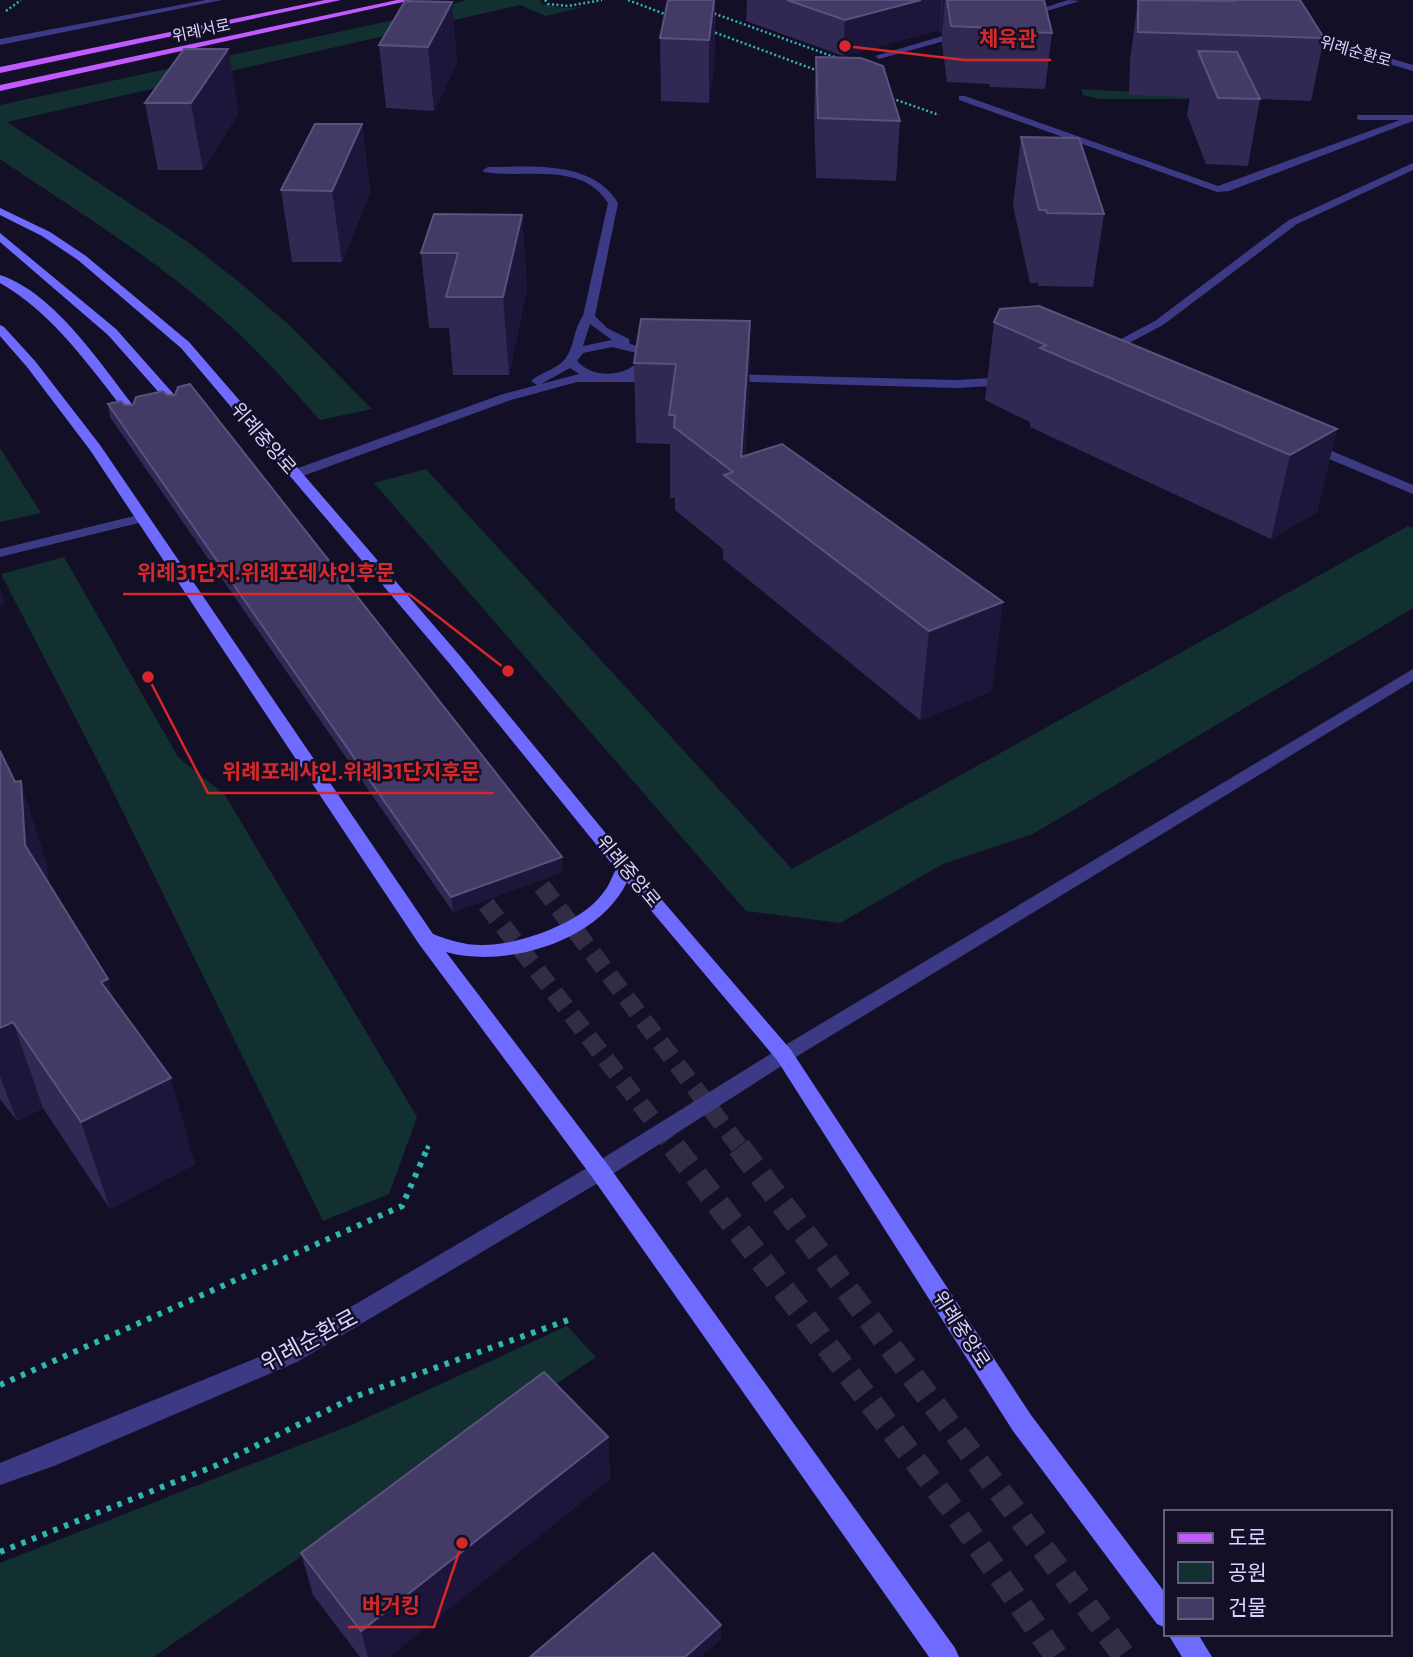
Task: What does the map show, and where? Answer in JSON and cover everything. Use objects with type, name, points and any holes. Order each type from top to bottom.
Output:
[{"type":"main road","name":"위례서로","points":[[0,70],[337,0]]},
{"type":"main road","name":"위례서로","points":[[0,88],[408,0]]},
{"type":"main road","name":"위례중앙로","points":[[0,211],[55,240],[138,303],[185,345],[455,660],[625,868],[784,1055],[1022,1423],[1164,1612]]},
{"type":"main road","points":[[0,236],[112,332],[173,402]]},
{"type":"main road","points":[[0,278],[16,285],[48,314],[132,412]]},
{"type":"main road","points":[[0,329],[31,364],[96,448],[426,939],[600,1171],[945,1657]]},
{"type":"main road","points":[[426,939],[451,948],[485,953],[531,943],[591,916],[608,899],[625,868]]},
{"type":"main road","points":[[1182,1636],[1198,1657]]},
{"type":"street","points":[[0,42],[218,0]]},
{"type":"street","points":[[1013,19],[1076,1],[1072,0]]},
{"type":"street","points":[[879,56],[975,30]]},
{"type":"street","name":"위례순환로","points":[[1296,34],[1413,68]]},
{"type":"street","points":[[962,98],[1225,189],[1413,118],[1360,117]]},
{"type":"street","points":[[1107,362],[1094,356],[1159,323],[1293,222],[1413,166]]},
{"type":"street","points":[[488,170],[566,173],[594,182],[609,194],[614,212],[589,317],[580,326],[571,361],[580,371],[668,379]]},
{"type":"street","points":[[295,474],[507,397],[577,378],[614,376],[636,371],[647,361],[642,351],[603,330],[589,317]]},
{"type":"street","points":[[507,397],[557,372],[573,355],[588,346],[599,344],[634,347],[658,358]]},
{"type":"street","points":[[720,377],[956,384],[1018,380]]},
{"type":"street","points":[[1297,441],[1413,490]]},
{"type":"street","points":[[0,552],[142,518]]},
{"type":"street","name":"위례순환로","points":[[0,1474],[45,1458],[289,1355],[600,1171],[784,1055],[1413,674]]},
{"type":"path","points":[[0,15],[21,0]]},
{"type":"path","points":[[545,0],[554,6],[602,0]]},
{"type":"path","points":[[577,5],[582,0]]},
{"type":"path","points":[[628,0],[680,19]]},
{"type":"path","points":[[702,9],[852,64]]},
{"type":"path","points":[[705,29],[821,72],[879,56]]},
{"type":"path","points":[[885,96],[949,119]]},
{"type":"path","points":[[0,1385],[402,1206],[429,1145]]},
{"type":"path","points":[[0,1552],[217,1465],[354,1397],[571,1319]]},
{"type":"green space","points":[[467,0],[540,0],[542,4],[564,8],[584,7],[546,16],[520,5],[7,122],[188,242],[239,282],[289,325],[372,409],[320,420],[249,344],[198,298],[115,236],[0,159],[0,105],[389,21]]},
{"type":"green space","points":[[1183,80],[1192,99],[1099,99],[1083,95],[1081,89],[1136,92]]},
{"type":"green space","points":[[0,448],[41,513],[0,522]]},
{"type":"green space","points":[[426,469],[792,869],[1408,526],[1413,528],[1413,608],[1033,834],[943,864],[840,923],[746,911],[374,483]]},
{"type":"green space","points":[[64,557],[178,757],[225,795],[417,1117],[389,1194],[323,1221],[103,771],[1,574]]},
{"type":"green space","points":[[567,1326],[596,1357],[153,1657],[0,1657],[0,1563],[351,1425]]},
{"type":"building","points":[[668,0],[714,0],[709,40],[660,38]]},
{"type":"building","points":[[787,0],[921,0],[845,20]]},
{"type":"building","points":[[947,0],[1044,0],[1052,33],[951,26]]},
{"type":"building","points":[[1138,0],[1300,0],[1324,38],[1138,32]]},
{"type":"building","points":[[405,1],[452,2],[428,47],[379,45]]},
{"type":"building","points":[[184,49],[228,49],[191,103],[145,103]]},
{"type":"building","points":[[1198,51],[1237,52],[1260,99],[1218,98]]},
{"type":"building","points":[[816,57],[861,58],[883,66],[900,121],[818,118]]},
{"type":"building","points":[[315,124],[362,124],[332,191],[281,190]]},
{"type":"building","points":[[1021,137],[1079,138],[1104,214],[1047,213],[1046,210],[1039,210]]},
{"type":"building","points":[[434,214],[522,215],[503,297],[446,297],[458,253],[421,253]]},
{"type":"building","points":[[1039,306],[1337,429],[1290,455],[1040,348],[1046,345],[994,322],[1000,309]]},
{"type":"building","points":[[641,319],[750,321],[741,457],[782,444],[1003,602],[929,631],[724,475],[733,472],[674,427],[675,415],[669,415],[676,364],[634,363]]},
{"type":"building","points":[[190,384],[562,857],[451,897],[108,404],[121,401],[125,405],[133,405],[136,397],[163,391],[167,395],[175,395],[178,387]]},
{"type":"building","points":[[0,751],[15,782],[21,781],[25,845],[108,979],[101,982],[171,1078],[81,1122],[13,1022],[0,1028]]},
{"type":"building","points":[[544,1372],[608,1437],[361,1631],[301,1553]]},
{"type":"building","points":[[653,1553],[721,1625],[685,1657],[530,1657]]},
{"type":"tunnel","points":[[525,864],[741,1149]]},
{"type":"tunnel","points":[[469,882],[675,1149]]},
{"type":"tunnel","points":[[674,1147],[953,1510],[1057,1657]]},
{"type":"tunnel","points":[[739,1147],[1125,1657]]},
{"type":"place","name":"체육관","points":[[845,46]]},
{"type":"place","name":"위례31단지.위례포레샤인후문","points":[[508,671]]},
{"type":"place","name":"위례포레샤인.위례31단지후문","points":[[148,677]]},
{"type":"place","name":"버거킹","points":[[462,1543]]}]
